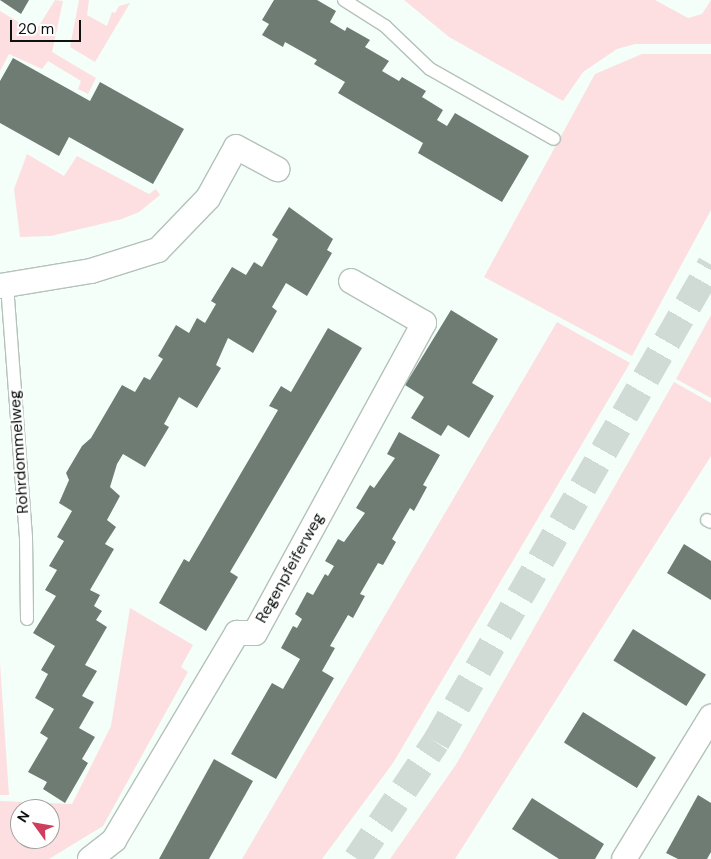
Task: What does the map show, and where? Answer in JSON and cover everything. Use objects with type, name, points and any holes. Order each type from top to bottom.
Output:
[{"type":"street","name":"Rohrdommelweg","points":[[3,286],[91,271],[158,250],[208,198],[236,147],[277,169]]},
{"type":"street","name":"Regenpfeiferweg","points":[[90,859],[114,840],[237,633],[255,633],[424,323],[351,282]]},
{"type":"street","points":[[624,859],[711,717]]},
{"type":"lane","points":[[344,0],[385,26],[430,69],[554,139]]},
{"type":"lane","name":"Rohrdommelweg","points":[[3,286],[26,537],[27,619]]},
{"type":"shaded area","points":[[55,0],[63,1],[52,52],[96,78],[88,94],[78,89],[81,81],[48,61],[42,69],[9,54],[0,71],[0,11],[35,32]]},
{"type":"shaded area","points":[[79,0],[89,0],[87,15],[107,26],[112,12],[115,13],[119,6],[130,3],[95,62],[70,47]]},
{"type":"shaded area","points":[[404,0],[655,0],[688,18],[702,14],[711,0],[711,44],[635,44],[617,49],[583,72],[563,101],[449,37]]},
{"type":"shaded area","points":[[642,54],[711,54],[711,210],[632,356],[484,277],[595,74]]},
{"type":"shaded area","points":[[27,154],[64,176],[77,156],[149,194],[156,189],[160,195],[139,212],[122,219],[51,236],[20,237],[14,189]]},
{"type":"shaded area","points":[[711,315],[711,398],[676,379]]},
{"type":"shaded area","points":[[557,322],[630,363],[393,763],[322,859],[242,859]]},
{"type":"shaded area","points":[[674,382],[711,403],[711,456],[455,859],[390,859],[457,763]]},
{"type":"shaded area","points":[[130,608],[193,645],[181,667],[188,672],[103,826],[49,859],[0,859],[0,801],[10,801],[10,849],[60,849],[60,804],[72,804],[111,726]]},
{"type":"shaded area","points":[[0,663],[9,795],[0,795]]},
{"type":"building","points":[[0,0],[29,0],[21,14]]},
{"type":"building","points":[[274,0],[317,0],[336,11],[330,22],[345,31],[347,27],[370,40],[365,47],[389,61],[382,71],[399,81],[402,77],[426,91],[422,97],[443,110],[437,120],[447,126],[455,113],[529,156],[502,202],[418,153],[423,143],[338,93],[345,82],[314,64],[317,60],[285,42],[283,47],[262,35],[269,24],[262,20]]},
{"type":"building","points":[[13,58],[90,101],[100,82],[184,129],[153,184],[69,137],[59,156],[0,123],[0,81]]},
{"type":"building","points":[[289,207],[333,239],[327,250],[332,253],[307,296],[286,283],[272,307],[277,311],[253,353],[228,338],[216,365],[221,368],[197,408],[179,397],[164,424],[169,427],[145,467],[123,454],[117,464],[110,487],[120,496],[107,520],[116,527],[105,544],[114,549],[90,590],[100,595],[94,606],[102,611],[96,620],[107,627],[85,665],[97,671],[82,696],[94,702],[79,728],[95,737],[82,759],[88,763],[65,803],[43,789],[47,782],[28,772],[48,738],[40,733],[54,709],[35,698],[48,674],[41,670],[55,646],[33,633],[56,596],[45,590],[57,570],[49,566],[64,541],[57,537],[72,511],[59,503],[69,480],[66,473],[82,446],[91,438],[122,385],[135,392],[144,377],[150,380],[163,359],[158,356],[176,325],[189,333],[197,318],[205,323],[216,304],[211,301],[232,267],[246,275],[254,262],[262,267],[278,239],[272,235]]},
{"type":"building","points":[[451,310],[498,339],[472,383],[494,396],[469,438],[448,425],[441,436],[411,418],[424,397],[405,385]]},
{"type":"building","points":[[328,328],[362,348],[230,572],[238,577],[206,631],[159,603],[184,559],[189,562],[278,410],[269,406],[281,386],[291,392]]},
{"type":"building","points":[[399,432],[440,455],[423,485],[427,487],[414,511],[410,508],[392,539],[396,542],[383,565],[378,563],[360,594],[365,596],[353,618],[348,615],[330,646],[335,648],[322,671],[334,678],[276,779],[231,754],[272,683],[283,689],[300,659],[281,648],[293,626],[297,628],[302,619],[295,614],[307,592],[313,595],[325,574],[328,576],[334,566],[325,561],[338,539],[344,542],[365,513],[356,508],[370,485],[374,488],[395,458],[387,454]]},
{"type":"building","points":[[684,544],[711,561],[711,600],[667,573]]},
{"type":"building","points":[[633,629],[706,675],[686,706],[613,660]]},
{"type":"building","points":[[583,712],[656,758],[637,788],[564,743]]},
{"type":"building","points":[[214,759],[253,781],[209,859],[159,859]]},
{"type":"building","points":[[698,795],[711,803],[711,852],[707,859],[678,859],[666,853]]},
{"type":"building","points":[[532,798],[604,844],[595,859],[559,859],[512,829]]},
{"type":"tunnel","points":[[357,859],[436,742],[711,265]]}]
